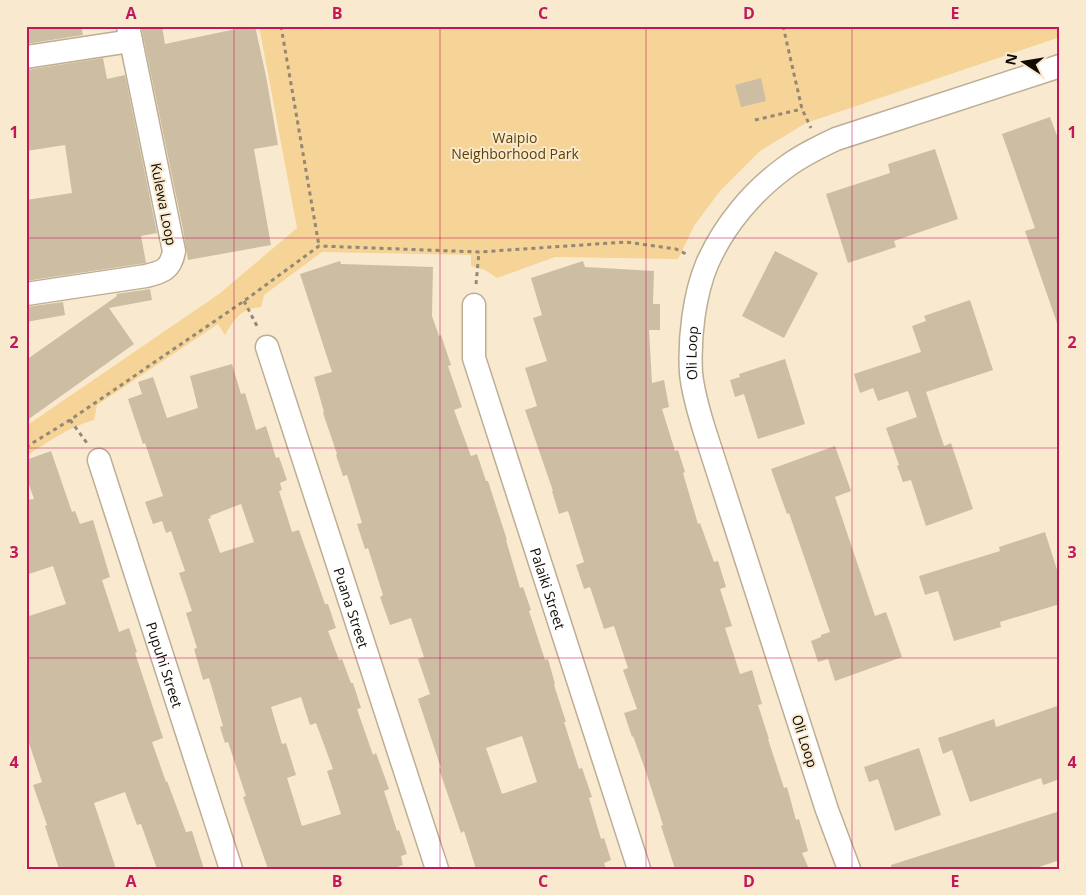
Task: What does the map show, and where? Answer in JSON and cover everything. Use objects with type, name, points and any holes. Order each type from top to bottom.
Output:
[{"type":"street","points":[[26,57],[129,34]]},
{"type":"street","name":"Kulewa Loop","points":[[26,294],[160,273],[172,262],[174,251],[129,34]]},
{"type":"street","name":"Oli Loop","points":[[850,869],[827,810],[696,399],[691,374],[690,348],[699,292],[707,264],[727,228],[751,197],[787,166],[836,139],[1060,66]]},
{"type":"street","name":"Palaiki Street","points":[[474,305],[474,358],[639,869]]},
{"type":"street","name":"Puana Street","points":[[267,347],[437,869]]},
{"type":"street","name":"Pupuhi Street","points":[[99,460],[231,869]]},
{"type":"path","points":[[281,26],[319,246]]},
{"type":"path","points":[[783,26],[802,109],[819,147]]},
{"type":"path","points":[[755,120],[802,109]]},
{"type":"path","points":[[26,447],[70,420],[244,301],[319,246],[479,252],[626,242],[676,249],[707,264]]},
{"type":"path","points":[[474,305],[479,252]]},
{"type":"path","points":[[244,301],[267,347]]},
{"type":"path","points":[[70,420],[99,460]]},
{"type":"green space","name":"Waipio Neighborhood Park","points":[[259,26],[1060,26],[1060,37],[806,123],[760,151],[720,191],[694,226],[678,259],[555,257],[497,278],[485,270],[471,266],[471,255],[322,252],[264,295],[261,307],[248,310],[239,315],[225,335],[218,324],[97,405],[94,420],[67,431],[26,456],[26,426],[219,294],[297,228]]},
{"type":"building","points":[[26,26],[81,26],[83,35],[26,44]]},
{"type":"building","points":[[141,26],[162,26],[165,44],[255,26],[278,145],[254,149],[271,245],[188,260]]},
{"type":"building","points":[[103,58],[107,79],[125,75],[157,233],[141,236],[146,263],[26,281],[26,200],[72,193],[65,145],[26,151],[26,70]]},
{"type":"building","points":[[761,78],[766,101],[741,107],[735,85]]},
{"type":"building","points":[[1050,117],[1060,144],[1060,323],[1057,323],[1025,231],[1035,228],[1002,134]]},
{"type":"building","points":[[935,149],[958,219],[894,241],[896,247],[848,263],[826,194],[890,173],[888,164]]},
{"type":"building","points":[[775,251],[818,273],[784,338],[742,316]]},
{"type":"building","points":[[340,261],[341,264],[433,267],[432,316],[439,336],[441,335],[451,365],[448,366],[462,407],[454,410],[471,456],[477,454],[486,481],[488,481],[520,588],[523,587],[531,610],[529,611],[545,660],[548,659],[566,722],[564,722],[579,769],[582,768],[592,797],[589,798],[601,839],[604,838],[611,860],[604,863],[606,869],[476,869],[464,831],[461,833],[439,769],[441,768],[418,699],[430,694],[418,659],[424,657],[411,618],[390,625],[380,597],[383,595],[368,548],[365,549],[357,524],[362,523],[347,475],[343,476],[323,413],[314,377],[332,372],[300,274]],"holes":[[[522,736],[537,782],[502,794],[486,748]]]},
{"type":"building","points":[[583,261],[585,267],[654,271],[653,304],[660,304],[660,330],[649,330],[652,383],[664,380],[669,407],[662,409],[675,451],[678,450],[685,472],[683,473],[698,524],[700,523],[714,562],[718,561],[726,587],[720,589],[732,626],[725,628],[740,674],[752,670],[762,704],[758,705],[768,739],[784,788],[787,787],[796,820],[799,819],[808,851],[802,853],[809,869],[675,869],[645,769],[624,713],[637,709],[623,670],[628,668],[614,626],[604,629],[590,587],[584,589],[576,565],[584,562],[568,511],[559,514],[525,410],[537,406],[525,368],[547,361],[533,318],[542,315],[531,278]]},
{"type":"building","points":[[150,289],[152,300],[109,308],[134,344],[26,421],[26,360],[117,296],[116,294]]},
{"type":"building","points":[[970,300],[993,370],[926,392],[944,446],[951,443],[973,509],[926,526],[911,480],[903,482],[886,428],[917,417],[908,391],[878,401],[873,388],[860,393],[854,374],[921,352],[912,326],[926,321],[924,316]]},
{"type":"building","points":[[63,302],[65,315],[26,322],[26,307]]},
{"type":"building","points":[[785,359],[805,424],[758,439],[744,394],[735,397],[730,380],[740,377],[739,374]]},
{"type":"building","points":[[232,364],[241,394],[245,393],[256,430],[266,426],[276,458],[279,457],[287,480],[280,483],[282,490],[279,491],[292,532],[299,530],[325,604],[328,604],[336,628],[328,631],[339,660],[342,659],[351,683],[353,683],[361,708],[357,709],[373,755],[376,753],[389,789],[384,791],[397,831],[399,830],[407,854],[401,856],[403,865],[392,869],[268,869],[243,797],[246,796],[228,742],[225,743],[220,727],[223,726],[209,678],[203,680],[194,649],[197,648],[186,613],[192,611],[179,573],[185,571],[171,531],[166,533],[162,521],[153,524],[145,502],[163,496],[128,399],[142,394],[138,382],[153,377],[167,418],[198,408],[190,376]],"holes":[[[241,504],[254,542],[220,553],[208,519],[211,518],[210,516]],[[301,697],[310,725],[316,723],[333,769],[327,771],[341,814],[302,826],[287,778],[296,775],[286,743],[282,744],[271,707]]]},
{"type":"building","points":[[835,446],[851,491],[835,497],[875,616],[886,612],[902,657],[835,681],[828,659],[818,662],[811,641],[830,632],[789,513],[787,514],[771,469]]},
{"type":"building","points":[[51,451],[72,512],[75,511],[80,524],[93,520],[110,577],[102,580],[119,632],[129,628],[137,652],[135,653],[163,738],[152,742],[186,832],[192,831],[204,869],[157,869],[141,824],[137,825],[125,792],[94,803],[116,869],[59,869],[45,826],[47,825],[33,785],[42,782],[26,734],[26,617],[66,604],[53,566],[26,575],[26,500],[34,499],[26,476],[26,460]]},
{"type":"building","points":[[1045,532],[1060,579],[1060,604],[1000,622],[1001,627],[954,641],[938,591],[925,595],[919,576],[1000,551],[999,547]]},
{"type":"building","points":[[1060,705],[1060,779],[1043,785],[1041,778],[970,802],[952,750],[943,754],[938,738],[994,719],[996,727]]},
{"type":"building","points":[[919,748],[941,815],[895,831],[878,779],[869,782],[864,767]]},
{"type":"building","points":[[1060,811],[1060,860],[1033,869],[891,869],[891,865]]}]
